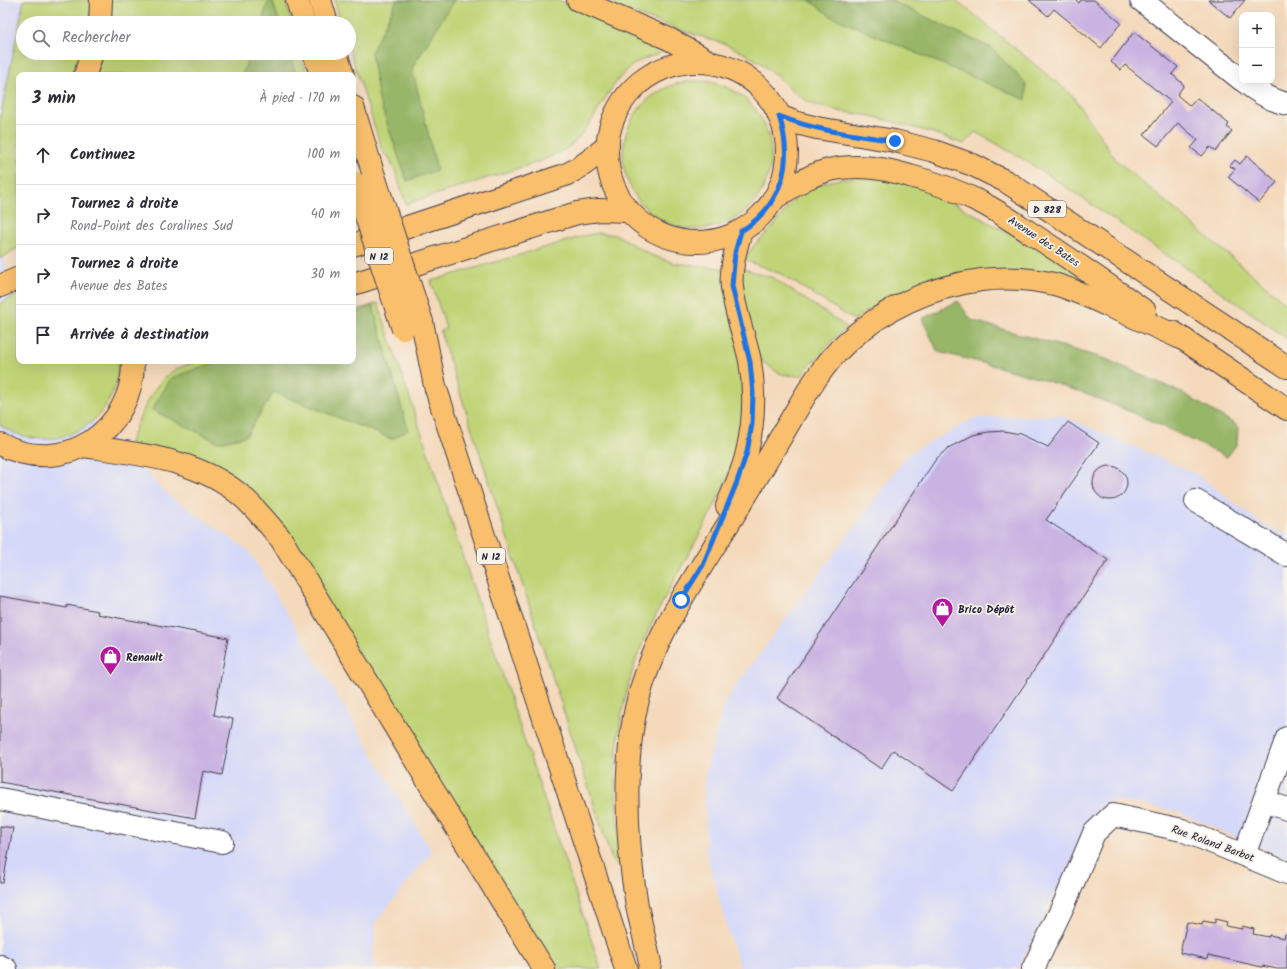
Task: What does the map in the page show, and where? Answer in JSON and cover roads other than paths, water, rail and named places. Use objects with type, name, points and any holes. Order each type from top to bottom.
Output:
[{"type":"main road","points":[[100,16],[101,0]]},
{"type":"main road","points":[[297,0],[302,16]]},
{"type":"main road","points":[[320,0],[325,16]]},
{"type":"main road","points":[[578,0],[669,39],[712,64]]},
{"type":"main road","points":[[86,72],[90,60]]},
{"type":"main road","points":[[316,60],[320,72]]},
{"type":"main road","points":[[338,60],[342,72]]},
{"type":"main road","points":[[697,62],[712,64],[735,71],[747,78],[767,96],[779,116],[784,130],[786,144],[786,160],[780,186],[773,199],[757,219],[741,231],[731,235],[708,242],[672,239],[648,228],[628,211],[612,182],[607,156],[608,145],[613,121],[619,108],[636,86],[648,77],[672,66],[697,62]]},
{"type":"main road","name":"D 828","points":[[779,116],[797,123],[817,128],[895,141],[934,151],[973,165],[1007,182],[1287,367]]},
{"type":"main road","name":"N 12","points":[[356,134],[361,179],[435,386],[626,969]]},
{"type":"main road","points":[[356,244],[573,172],[592,159],[608,145]]},
{"type":"main road","name":"Avenue des Bates","points":[[773,199],[816,174],[842,168],[855,167],[887,170],[936,183],[977,200],[998,212],[1081,266],[1185,340],[1287,409]]},
{"type":"main road","points":[[356,283],[577,213],[604,210],[628,211]]},
{"type":"main road","points":[[703,565],[737,482],[747,452],[752,424],[753,393],[750,362],[732,286],[735,253],[741,231]]},
{"type":"main road","points":[[0,286],[16,279]]},
{"type":"main road","points":[[649,969],[650,963],[637,907],[630,849],[628,757],[634,716],[646,676],[661,639],[681,600],[751,488],[823,368],[843,346],[863,329],[888,312],[918,297],[950,286],[983,280],[1014,279],[1053,284],[1080,292],[1185,340]]},
{"type":"main road","points":[[2,447],[26,454],[46,455],[66,453],[84,446],[99,436],[112,423],[123,408],[139,365]]},
{"type":"main road","points":[[84,446],[144,454],[173,461],[199,470],[221,482],[243,497],[262,516],[281,539],[544,969]]},
{"type":"street","points":[[1142,0],[1239,77]]},
{"type":"street","points":[[1249,84],[1267,97],[1277,102],[1287,104]]},
{"type":"street","points":[[1196,501],[1287,555]]},
{"type":"street","points":[[1244,854],[1287,738]]},
{"type":"street","points":[[0,799],[222,842]]},
{"type":"street","points":[[1264,801],[1287,809]]},
{"type":"street","name":"Rue Roland Barbot","points":[[1033,969],[1065,902],[1094,833],[1113,815],[1182,830],[1244,854],[1287,873]]},
{"type":"street","points":[[0,966],[6,969]]},
{"type":"place","name":"Brico Dépôt","points":[[942,628]]},
{"type":"place","name":"Renault","points":[[111,676]]}]
